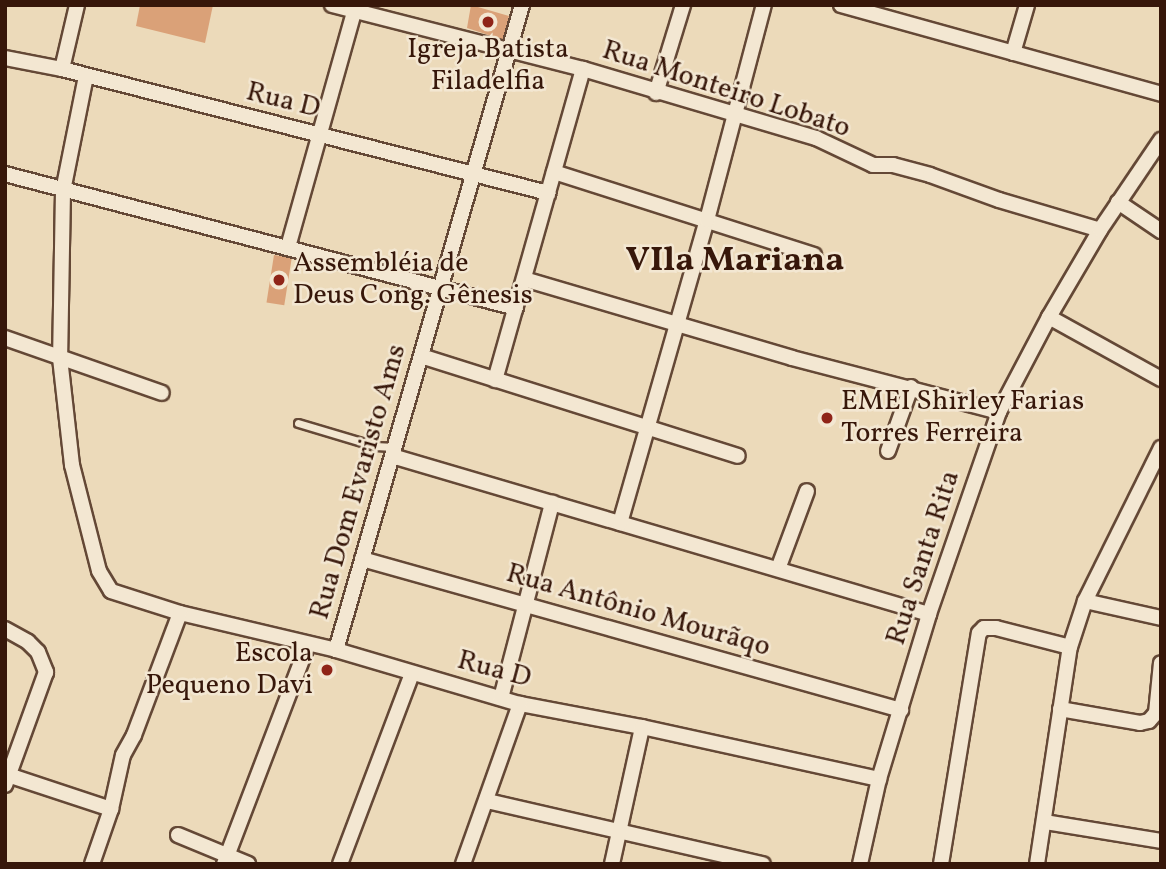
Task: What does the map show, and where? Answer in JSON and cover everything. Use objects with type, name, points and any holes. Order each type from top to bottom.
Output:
[{"type":"street","points":[[62,69],[77,5]]},
{"type":"street","name":"Rua Monteiro Lobato","points":[[332,5],[356,8],[583,69],[656,93],[816,138],[873,165],[893,165],[930,175],[999,200],[1100,230]]},
{"type":"street","name":"Rua Dom Evaristo Ams","points":[[336,650],[522,5]]},
{"type":"street","points":[[656,93],[683,5]]},
{"type":"street","points":[[620,523],[707,220],[764,5]]},
{"type":"street","points":[[841,5],[1161,94]]},
{"type":"street","points":[[1013,53],[1027,5]]},
{"type":"street","points":[[288,247],[356,8]]},
{"type":"street","name":"Rua D","points":[[5,58],[62,69],[548,193]]},
{"type":"street","points":[[495,380],[583,69]]},
{"type":"street","points":[[60,358],[63,191],[86,76]]},
{"type":"street","name":"Rua Santa Rita","points":[[860,864],[879,779],[929,614],[999,412],[1049,317],[1100,230],[1161,140]]},
{"type":"street","points":[[554,172],[814,256]]},
{"type":"street","points":[[5,174],[516,307]]},
{"type":"street","points":[[1118,202],[1161,231]]},
{"type":"street","points":[[524,279],[792,358],[999,412]]},
{"type":"street","points":[[1049,317],[1161,379]]},
{"type":"street","points":[[5,338],[162,393]]},
{"type":"street","points":[[421,356],[738,456]]},
{"type":"street","name":"Rua D","points":[[60,358],[72,465],[104,583],[114,593],[180,613],[336,650],[520,704],[642,727],[879,779]]},
{"type":"street","points":[[888,452],[911,387]]},
{"type":"street","points":[[1037,864],[1070,647],[1085,601],[1161,448]]},
{"type":"street","points":[[393,451],[552,503],[929,614]]},
{"type":"street","points":[[778,569],[807,491]]},
{"type":"street","points":[[501,698],[552,503]]},
{"type":"street","name":"Rua Antônio Mourãqo","points":[[362,559],[901,710]]},
{"type":"street","points":[[1085,601],[1161,618]]},
{"type":"street","points":[[92,864],[111,809],[123,755],[134,735],[180,613]]},
{"type":"street","points":[[941,864],[975,641],[979,633],[989,627],[1070,647]]},
{"type":"street","points":[[5,629],[28,642],[38,652],[46,672],[6,778],[111,809]]},
{"type":"street","points":[[225,860],[308,644]]},
{"type":"street","points":[[1060,709],[1140,723],[1149,721],[1156,713],[1161,663]]},
{"type":"street","points":[[340,864],[412,673]]},
{"type":"street","points":[[463,864],[520,704]]},
{"type":"street","points":[[612,864],[642,727]]},
{"type":"street","points":[[487,801],[763,864]]},
{"type":"street","points":[[1045,822],[1161,841]]},
{"type":"street","points":[[178,835],[225,860],[248,864]]},
{"type":"lane","points":[[298,423],[393,451]]},
{"type":"building","points":[[140,5],[213,5],[205,43],[136,26]]},
{"type":"building","name":"Igreja Batista Filadelfia","points":[[471,5],[509,16],[504,40],[467,28]]},
{"type":"building","name":"Assembléia de Deus Cong. Gênesis","points":[[274,255],[292,258],[284,305],[266,302]]},
{"type":"place","name":"Igreja Batista Filadelfia","points":[[488,22]]},
{"type":"place","name":"Assembléia de Deus Cong. Gênesis","points":[[279,280]]},
{"type":"place","name":"EMEI Shirley Farias Torres Ferreira","points":[[827,418]]},
{"type":"place","name":"Escola Pequeno Davi","points":[[327,670]]},
{"type":"district","name":"VIla Mariana","points":[[735,261]]}]
